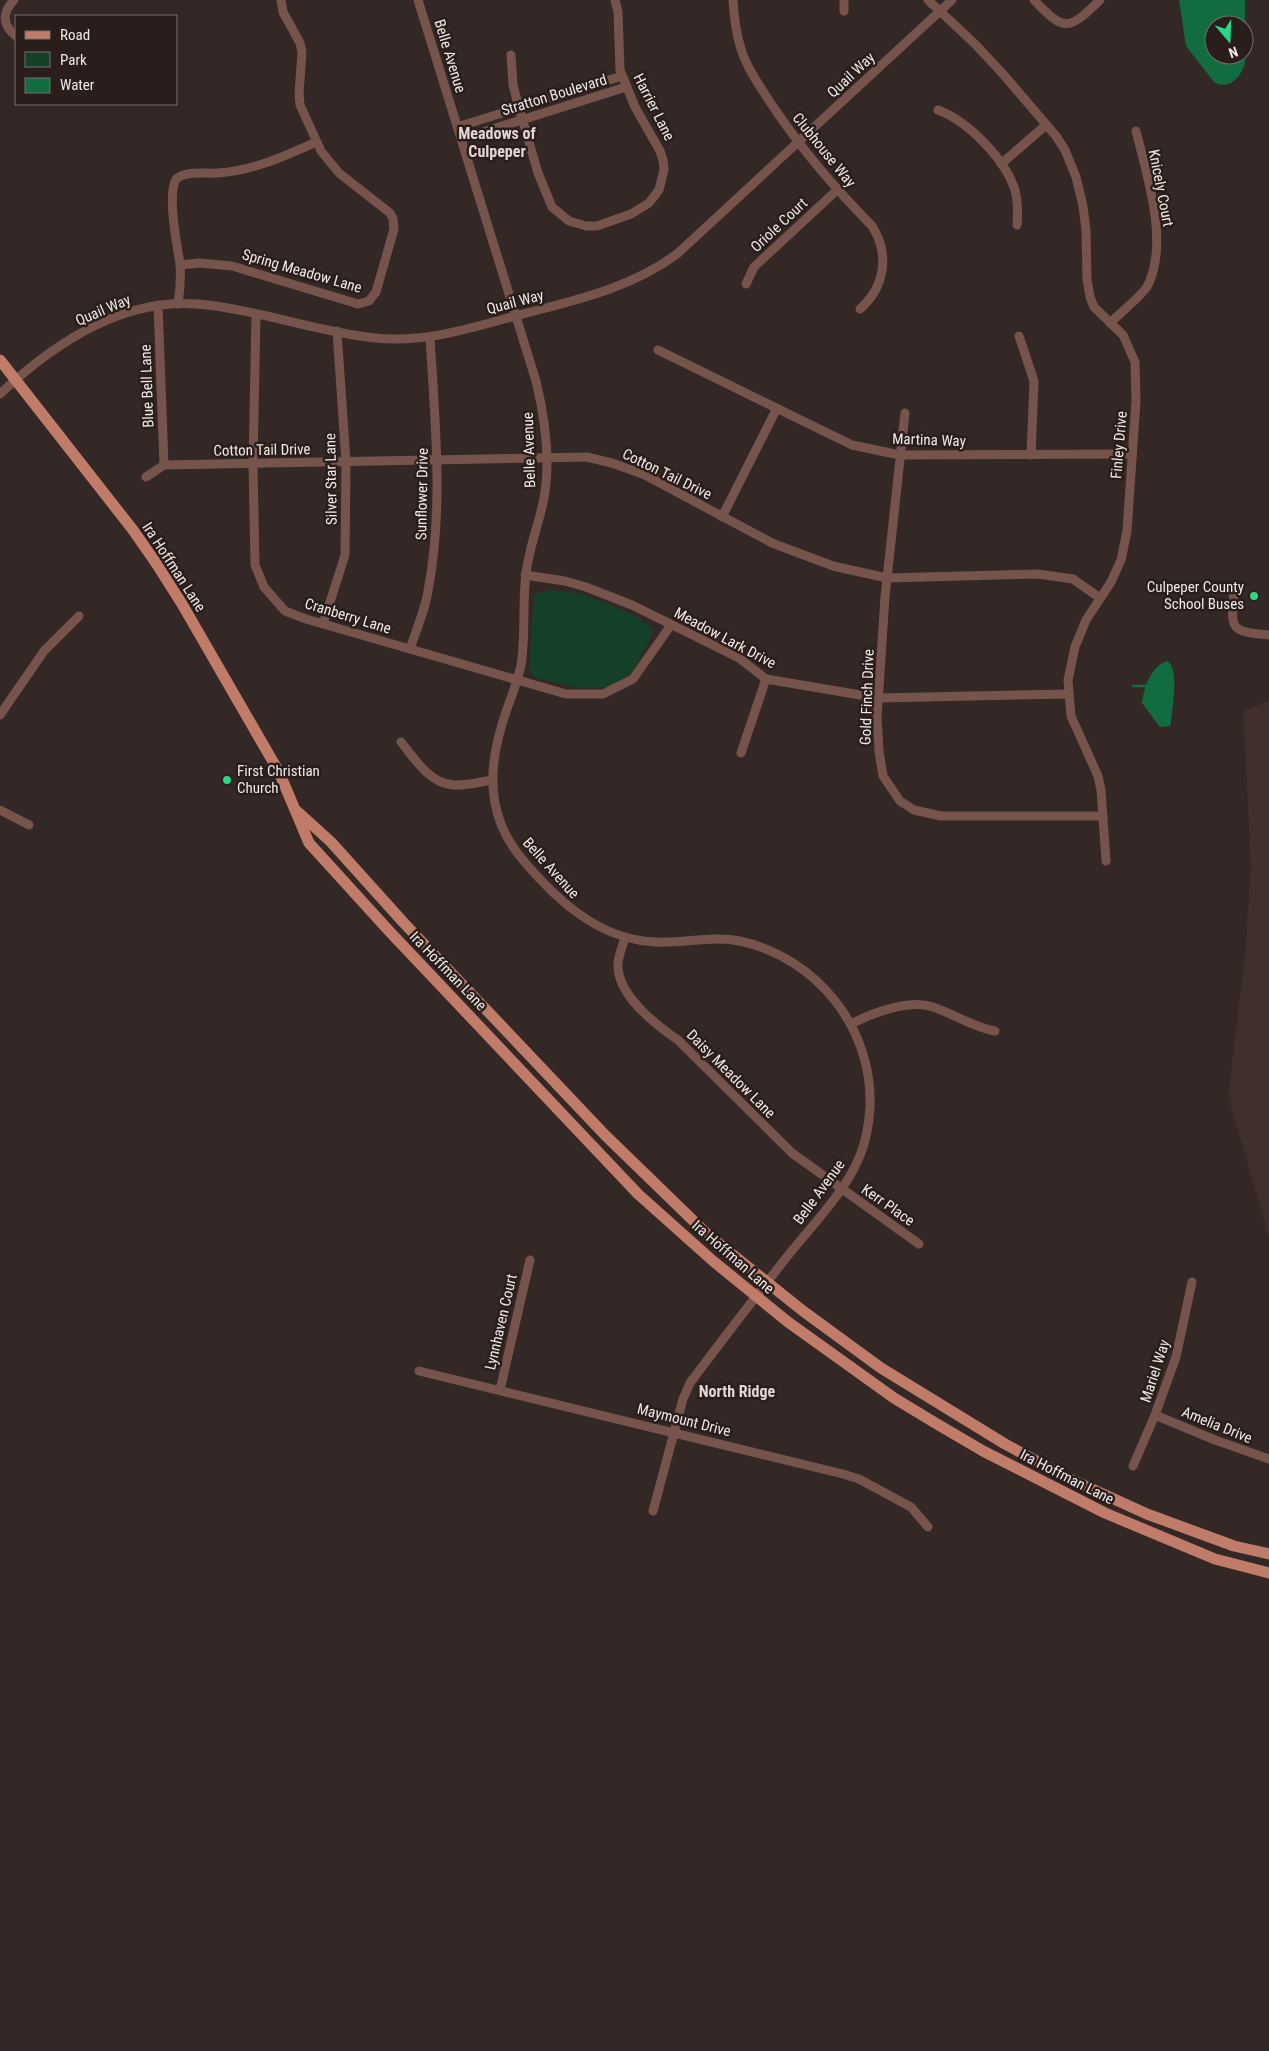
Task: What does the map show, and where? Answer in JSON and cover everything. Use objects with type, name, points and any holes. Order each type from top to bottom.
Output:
[{"type":"main road","name":"Ira Hoffman Lane","points":[[0,360],[134,530],[182,604],[278,772],[309,843],[403,946],[638,1194],[713,1261],[788,1322],[894,1398],[983,1452],[1104,1513],[1215,1558],[1269,1573]]},
{"type":"main road","name":"Ira Hoffman Lane","points":[[295,809],[331,842],[402,922],[605,1135],[707,1234],[803,1311],[881,1368],[1020,1453],[1082,1485],[1147,1514],[1234,1546],[1269,1554]]},
{"type":"street","points":[[14,0],[8,7],[5,19],[9,31],[15,35]]},
{"type":"street","name":"Spring Meadow Lane","points":[[180,265],[199,263],[232,266],[354,303],[369,301],[376,292],[394,230],[393,219],[390,213],[330,164],[316,142],[300,105],[298,94],[302,52],[300,43],[283,12],[281,0]]},
{"type":"street","name":"Belle Avenue","points":[[418,0],[536,380],[542,406],[546,457],[544,497],[529,551],[525,575],[524,646],[520,670],[503,720],[496,749],[492,780],[494,801],[502,826],[520,858],[557,898],[575,913],[597,926],[626,937],[656,942],[730,939],[740,941],[774,952],[803,969],[830,994],[851,1024],[870,1079],[869,1117],[861,1155],[841,1189],[755,1296],[690,1383],[683,1399],[653,1511]]},
{"type":"street","name":"Harrier Lane","points":[[511,55],[513,85],[519,108],[538,173],[552,207],[559,214],[577,224],[597,226],[631,214],[652,200],[659,190],[664,170],[660,151],[643,122],[622,76],[618,44],[618,12],[615,0]]},
{"type":"street","name":"Clubhouse Way","points":[[733,0],[738,37],[748,66],[798,143],[837,190],[878,234],[883,250],[884,266],[871,297],[860,309]]},
{"type":"street","points":[[844,0],[844,11]]},
{"type":"street","name":"Finley Drive","points":[[928,0],[941,10],[988,58],[1065,150],[1076,177],[1086,230],[1086,279],[1090,297],[1094,307],[1123,335],[1135,362],[1136,400],[1127,531],[1121,560],[1111,582],[1086,620],[1075,647],[1068,680],[1071,716],[1098,776],[1106,861]]},
{"type":"street","name":"Quail Way","points":[[0,394],[16,379],[87,329],[126,312],[158,305],[198,304],[374,338],[396,339],[430,337],[452,333],[623,285],[660,266],[677,254],[952,0]]},
{"type":"street","points":[[1034,0],[1052,19],[1066,24],[1081,18],[1100,0]]},
{"type":"street","name":"Stratton Boulevard","points":[[457,127],[622,76]]},
{"type":"street","name":"Stratton Boulevard","points":[[461,138],[626,87]]},
{"type":"street","points":[[938,110],[958,118],[1001,164],[1014,189],[1018,207],[1017,225]]},
{"type":"street","points":[[1001,164],[1046,125]]},
{"type":"street","name":"Knicely Court","points":[[1110,323],[1148,286],[1156,253],[1156,222],[1136,131]]},
{"type":"street","points":[[178,304],[180,265],[174,221],[173,188],[176,179],[185,174],[242,170],[288,155],[316,142]]},
{"type":"street","name":"Oriole Court","points":[[746,284],[754,267],[837,190]]},
{"type":"street","name":"Blue Bell Lane","points":[[158,305],[164,465]]},
{"type":"street","name":"Cranberry Lane","points":[[256,314],[253,464],[255,565],[264,587],[285,611],[323,624],[566,694],[603,694],[633,679],[671,625]]},
{"type":"street","name":"Silver Star Lane","points":[[323,624],[345,555],[346,462],[337,330]]},
{"type":"street","points":[[1019,336],[1034,381],[1031,455]]},
{"type":"street","name":"Sunflower Drive","points":[[410,649],[428,593],[435,539],[438,459],[430,337]]},
{"type":"street","name":"Martina Way","points":[[658,350],[852,445],[900,455],[1132,454]]},
{"type":"street","points":[[722,517],[777,408]]},
{"type":"street","name":"Gold Finch Drive","points":[[905,413],[887,578],[878,698],[879,751],[883,776],[900,801],[914,810],[941,816],[1103,816]]},
{"type":"street","name":"Cotton Tail Drive","points":[[164,465],[587,457],[612,463],[645,475],[780,546],[833,566],[887,578],[1038,574],[1073,579],[1100,598]]},
{"type":"street","points":[[146,477],[164,465]]},
{"type":"street","name":"Meadow Lark Drive","points":[[525,575],[565,581],[632,605],[739,658],[766,679],[878,698],[1069,694]]},
{"type":"street","points":[[1234,591],[1232,616],[1234,626],[1243,632],[1269,635]]},
{"type":"street","points":[[0,715],[44,651],[79,616]]},
{"type":"street","points":[[741,754],[766,679]]},
{"type":"street","points":[[401,742],[424,770],[438,782],[454,785],[492,780]]},
{"type":"street","points":[[0,810],[29,825]]},
{"type":"street","name":"Daisy Meadow Lane","points":[[626,937],[618,966],[622,986],[659,1027],[678,1040],[716,1075],[750,1113],[792,1153],[841,1189]]},
{"type":"street","points":[[851,1024],[871,1014],[902,1006],[930,1006],[982,1028],[995,1031]]},
{"type":"street","name":"Kerr Place","points":[[841,1189],[919,1244]]},
{"type":"street","name":"Lynnhaven Court","points":[[500,1390],[530,1260]]},
{"type":"street","name":"Mariel Way","points":[[1133,1466],[1176,1357],[1192,1282]]},
{"type":"street","name":"Maymount Drive","points":[[419,1371],[825,1468],[852,1477],[911,1507],[928,1527]]},
{"type":"street","name":"Amelia Drive","points":[[1155,1414],[1215,1440],[1269,1459]]},
{"type":"shaded area","points":[[1269,701],[1269,1237],[1228,1096],[1245,958],[1251,865],[1243,711]]},
{"type":"green space","points":[[551,590],[583,594],[634,615],[654,630],[632,673],[610,687],[574,687],[536,678],[529,670],[534,594]]},
{"type":"water","points":[[1179,0],[1245,0],[1245,15],[1204,15],[1204,65],[1244,65],[1237,78],[1229,84],[1225,85],[1214,82],[1186,46]]},
{"type":"water","points":[[1167,661],[1173,671],[1173,709],[1170,726],[1160,727],[1142,703],[1146,685],[1152,673]]},
{"type":"waterway","points":[[1133,686],[1145,686]]},
{"type":"place","name":"Culpeper County School Buses","points":[[1254,596]]},
{"type":"place","name":"First Christian Church","points":[[227,780]]},
{"type":"district","name":"Meadows of Culpeper","points":[[497,142]]},
{"type":"district","name":"North Ridge","points":[[737,1391]]}]
